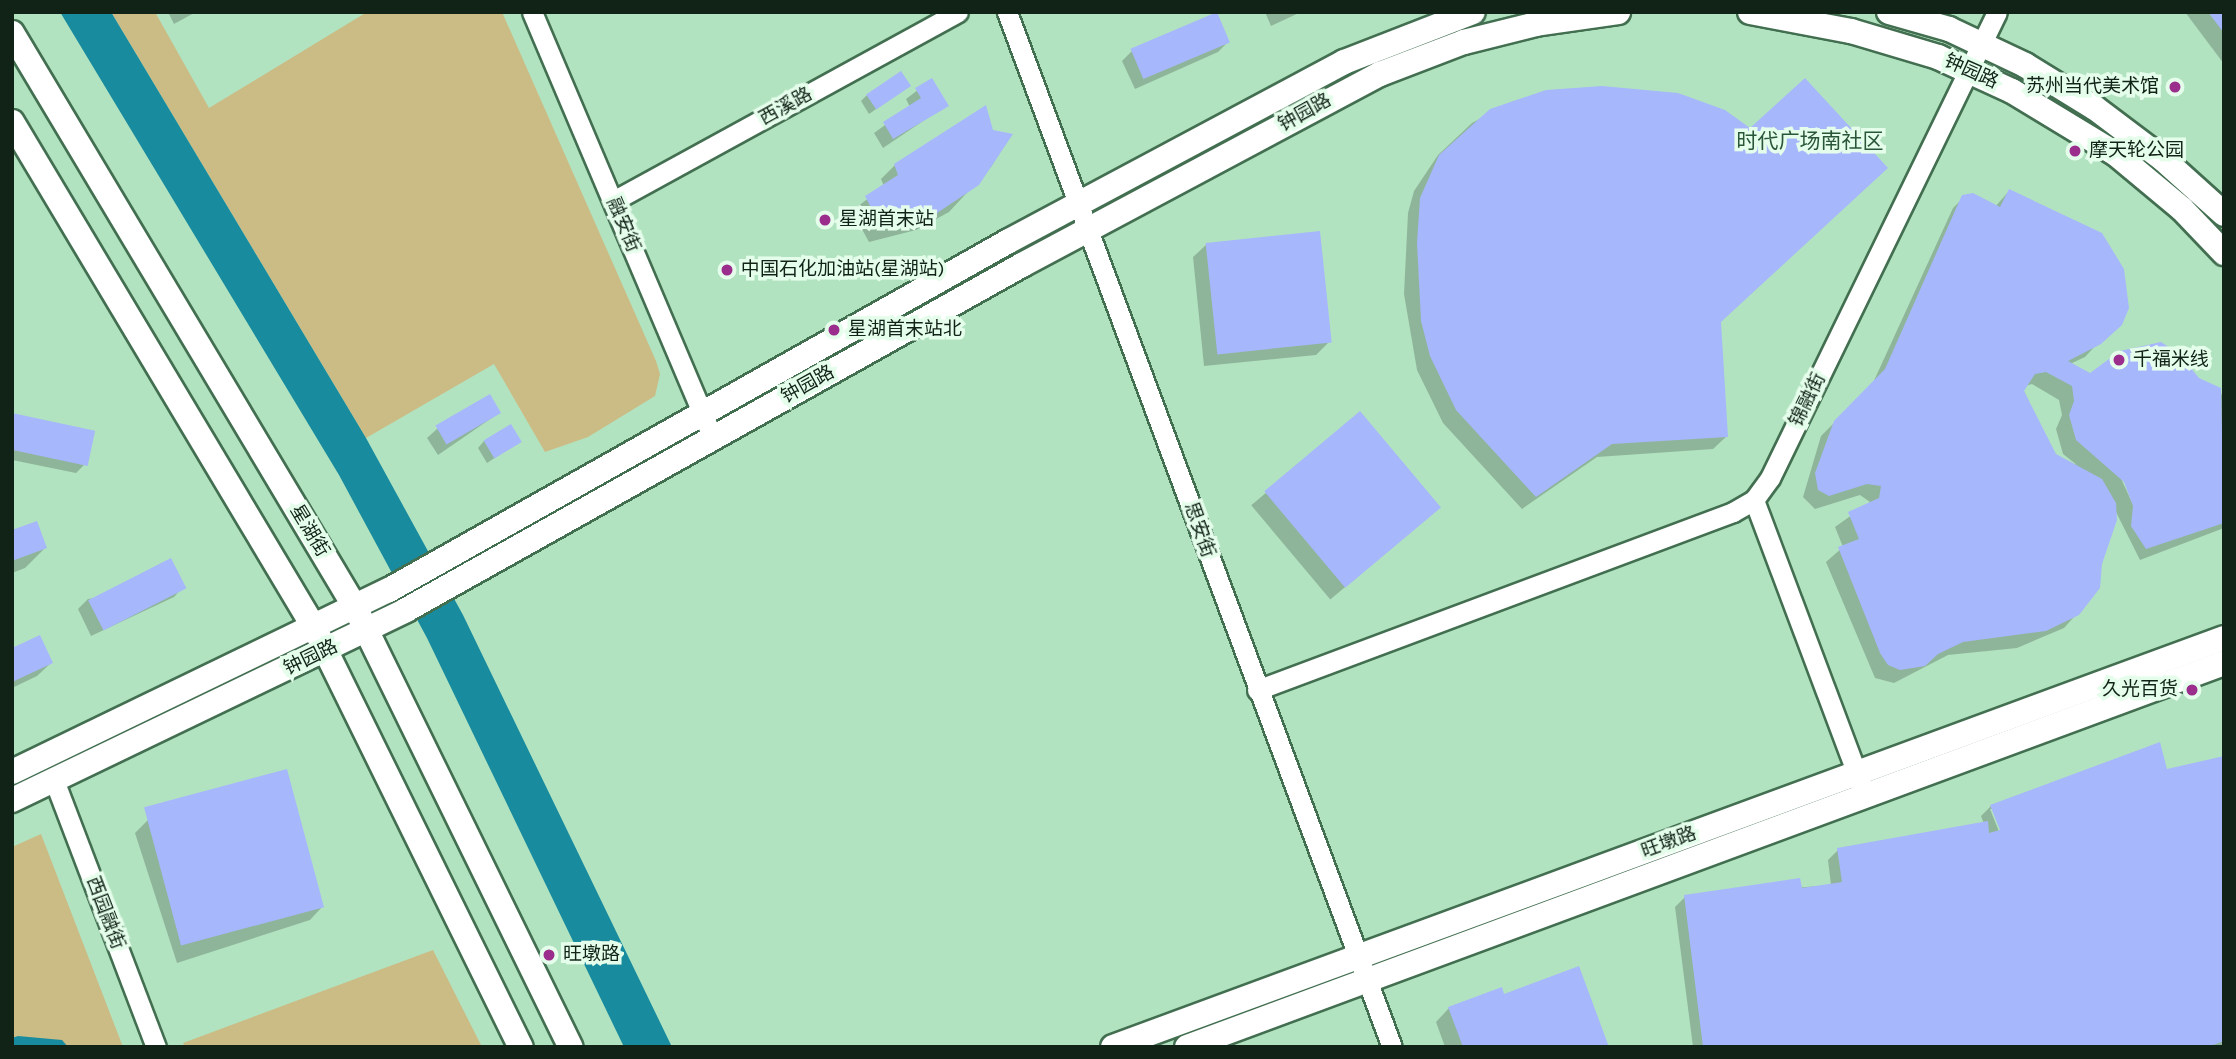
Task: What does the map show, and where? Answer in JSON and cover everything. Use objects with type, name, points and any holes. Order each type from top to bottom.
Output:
[{"type":"main road","name":"钟园路","points":[[12,800],[321,640],[355,607],[448,558],[702,412],[1079,203],[1369,50],[1473,12]]},
{"type":"main road","name":"钟园路","points":[[12,772],[321,640],[368,630],[1090,229],[1406,61],[1536,24],[1618,12]]},
{"type":"main road","name":"钟园路","points":[[1750,12],[1851,31],[1970,71],[2116,154],[2182,209],[2224,253]]},
{"type":"main road","name":"钟园路","points":[[1889,12],[1983,44],[2095,108],[2164,160],[2224,214]]},
{"type":"main road","name":"星湖街","points":[[12,33],[368,630],[571,1047]]},
{"type":"main road","points":[[12,122],[321,640],[521,1047]]},
{"type":"main road","name":"旺墩路","points":[[1187,1047],[1367,981],[2224,638]]},
{"type":"main road","name":"旺墩路","points":[[1113,1047],[1359,957],[2224,663]]},
{"type":"street","name":"融安街","points":[[532,12],[713,439]]},
{"type":"street","name":"西溪路","points":[[613,201],[958,12]]},
{"type":"street","name":"思安街","points":[[1007,12],[1090,229],[1257,690],[1392,1047]]},
{"type":"street","name":"锦融街","points":[[1754,500],[1770,478],[1997,12]]},
{"type":"street","points":[[1257,690],[1733,512],[1754,500],[1861,785]]},
{"type":"street","name":"西园融街","points":[[54,780],[156,1047]]},
{"type":"shaded area","points":[[111,12],[155,12],[209,108],[367,12],[502,12],[656,361],[660,374],[655,396],[588,437],[545,452],[494,364],[366,438]]},
{"type":"shaded area","points":[[41,834],[123,1047],[12,1047],[12,847]]},
{"type":"shaded area","points":[[433,950],[482,1047],[185,1047],[183,1043]]},
{"type":"water","points":[[60,12],[111,12],[366,438],[463,615],[672,1047],[624,1047],[427,638],[339,475]]},
{"type":"water","points":[[18,1036],[62,1040],[68,1047],[12,1047],[12,1038]]},
{"type":"building","points":[[1217,12],[1230,42],[1143,79],[1130,49]]},
{"type":"building","points":[[2208,12],[2224,12],[2224,33]]},
{"type":"building","points":[[901,71],[911,86],[876,109],[866,94]]},
{"type":"building","points":[[932,78],[949,106],[893,139],[883,122],[921,98],[915,88]]},
{"type":"building","points":[[1805,78],[1888,168],[1721,322],[1728,437],[1612,444],[1536,497],[1456,410],[1430,356],[1421,321],[1417,243],[1420,198],[1439,155],[1490,109],[1546,90],[1602,86],[1678,93],[1725,110],[1750,128]]},
{"type":"building","points":[[986,105],[993,130],[1013,134],[979,185],[931,217],[882,229],[865,196],[898,175],[894,164]]},
{"type":"building","points":[[2009,189],[2102,233],[2124,269],[2129,308],[2122,325],[2101,344],[2068,361],[2090,373],[2120,351],[2161,342],[2179,354],[2199,378],[2221,388],[2224,523],[2146,549],[2131,526],[2133,506],[2124,482],[2076,440],[2069,415],[2074,401],[2072,386],[2046,372],[2035,374],[2024,391],[2056,454],[2102,479],[2116,503],[2117,520],[2102,564],[2100,588],[2079,615],[2046,631],[1963,642],[1938,654],[1925,666],[1900,670],[1888,665],[1880,653],[1838,547],[1859,539],[1848,512],[1879,498],[1881,486],[1867,484],[1829,496],[1818,490],[1815,473],[1834,421],[1885,369],[1962,195],[1973,193],[2000,207]]},
{"type":"building","points":[[1320,231],[1332,342],[1217,354],[1206,243]]},
{"type":"building","points":[[490,394],[501,413],[446,445],[435,426]]},
{"type":"building","points":[[1360,411],[1441,508],[1345,588],[1264,491]]},
{"type":"building","points":[[12,413],[95,431],[88,466],[12,450]]},
{"type":"building","points":[[511,424],[522,442],[494,458],[484,440]]},
{"type":"building","points":[[37,521],[47,548],[12,561],[12,530]]},
{"type":"building","points":[[171,558],[186,588],[104,631],[88,600]]},
{"type":"building","points":[[40,635],[53,663],[12,682],[12,648]]},
{"type":"building","points":[[2160,742],[2167,769],[2224,756],[2224,1041],[2208,1047],[1703,1047],[1684,895],[1800,878],[1802,888],[1842,882],[1837,848],[1988,821],[1989,833],[2000,830],[1990,805]]},
{"type":"building","points":[[287,769],[324,907],[181,945],[144,807]]},
{"type":"building","points":[[1579,966],[1609,1047],[1463,1047],[1448,1007],[1502,987],[1504,994]]},
{"type":"place","name":"苏州当代美术馆","points":[[2175,87]]},
{"type":"place","name":"摩天轮公园","points":[[2075,151]]},
{"type":"place","name":"星湖首末站","points":[[825,220]]},
{"type":"place","name":"中国石化加油站(星湖站)","points":[[727,270]]},
{"type":"place","name":"星湖首末站北","points":[[834,330]]},
{"type":"place","name":"千福米线","points":[[2119,360]]},
{"type":"place","name":"久光百货","points":[[2192,690]]},
{"type":"place","name":"旺墩路","points":[[549,955]]},
{"type":"district","name":"时代广场南社区","points":[[1810,141]]}]
